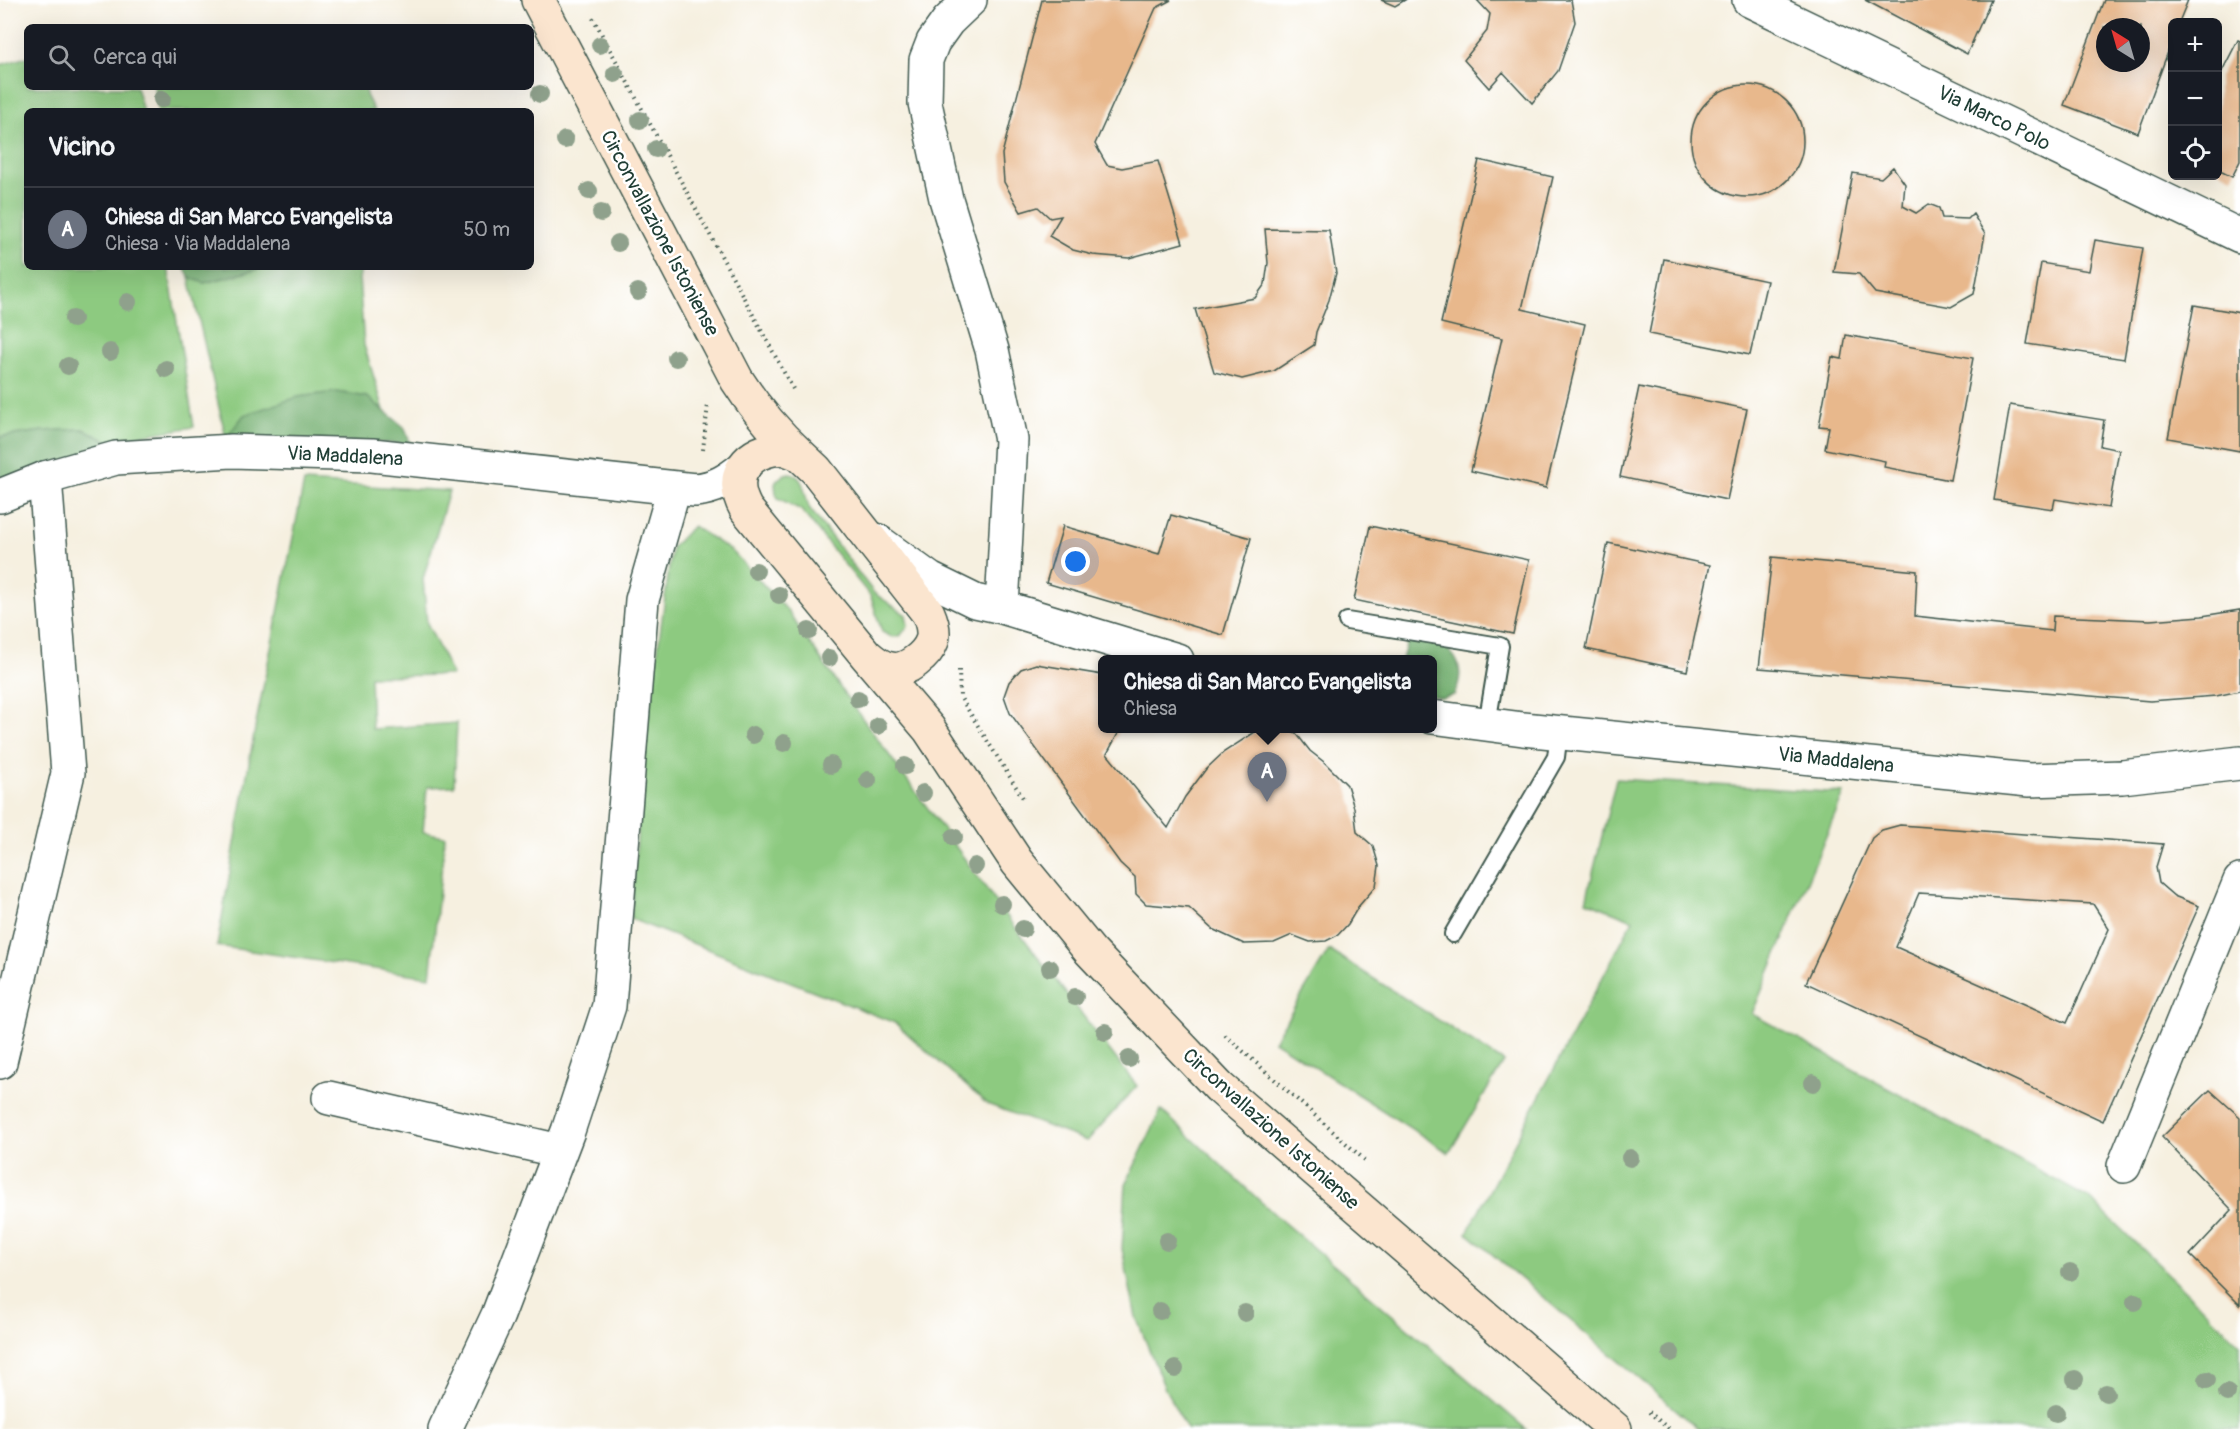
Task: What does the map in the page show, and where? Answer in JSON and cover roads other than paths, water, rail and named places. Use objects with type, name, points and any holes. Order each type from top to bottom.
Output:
[{"type":"main road","name":"Circonvallazione Istoniense","points":[[538,0],[737,380],[764,419],[816,470],[923,605],[934,627],[957,621]]},
{"type":"main road","points":[[737,380],[747,421],[746,464]]},
{"type":"main road","points":[[799,454],[783,448],[768,449],[753,456],[746,464],[738,483],[738,496],[758,525],[929,729]]},
{"type":"main road","points":[[866,655],[879,665],[893,670],[908,666],[957,621]]},
{"type":"main road","points":[[929,729],[920,703],[916,680],[918,667],[957,621]]},
{"type":"main road","name":"Circonvallazione Istoniense","points":[[929,729],[1017,862],[1090,951],[1212,1079],[1615,1429]]},
{"type":"street","points":[[957,621],[1011,440],[992,350],[946,199],[925,103],[926,60],[933,42],[948,21],[970,0]]},
{"type":"street","name":"Via Marco Polo","points":[[1749,0],[2240,236]]},
{"type":"street","name":"Via Maddalena","points":[[0,496],[45,478],[116,458],[232,451],[372,455],[684,489],[720,499],[738,508],[758,525]]},
{"type":"street","name":"Via Maddalena","points":[[684,489],[715,487],[731,478],[746,464]]},
{"type":"street","points":[[0,1062],[68,773],[45,478]]},
{"type":"street","points":[[445,1429],[498,1315],[560,1151],[609,1006],[642,600],[684,489]]},
{"type":"street","points":[[863,529],[930,579],[957,621],[1149,655]]},
{"type":"street","name":"Via Maddalena","points":[[1437,718],[2029,780],[2122,777],[2240,764]]},
{"type":"street","points":[[2124,1166],[2240,881]]},
{"type":"street","points":[[329,1098],[560,1151]]},
{"type":"lane","points":[[1347,621],[1500,646],[1487,724]]},
{"type":"lane","points":[[1453,934],[1556,757],[1559,732]]},
{"type":"place","name":"Chiesa di San Marco Evangelista","points":[[1267,802]]}]
